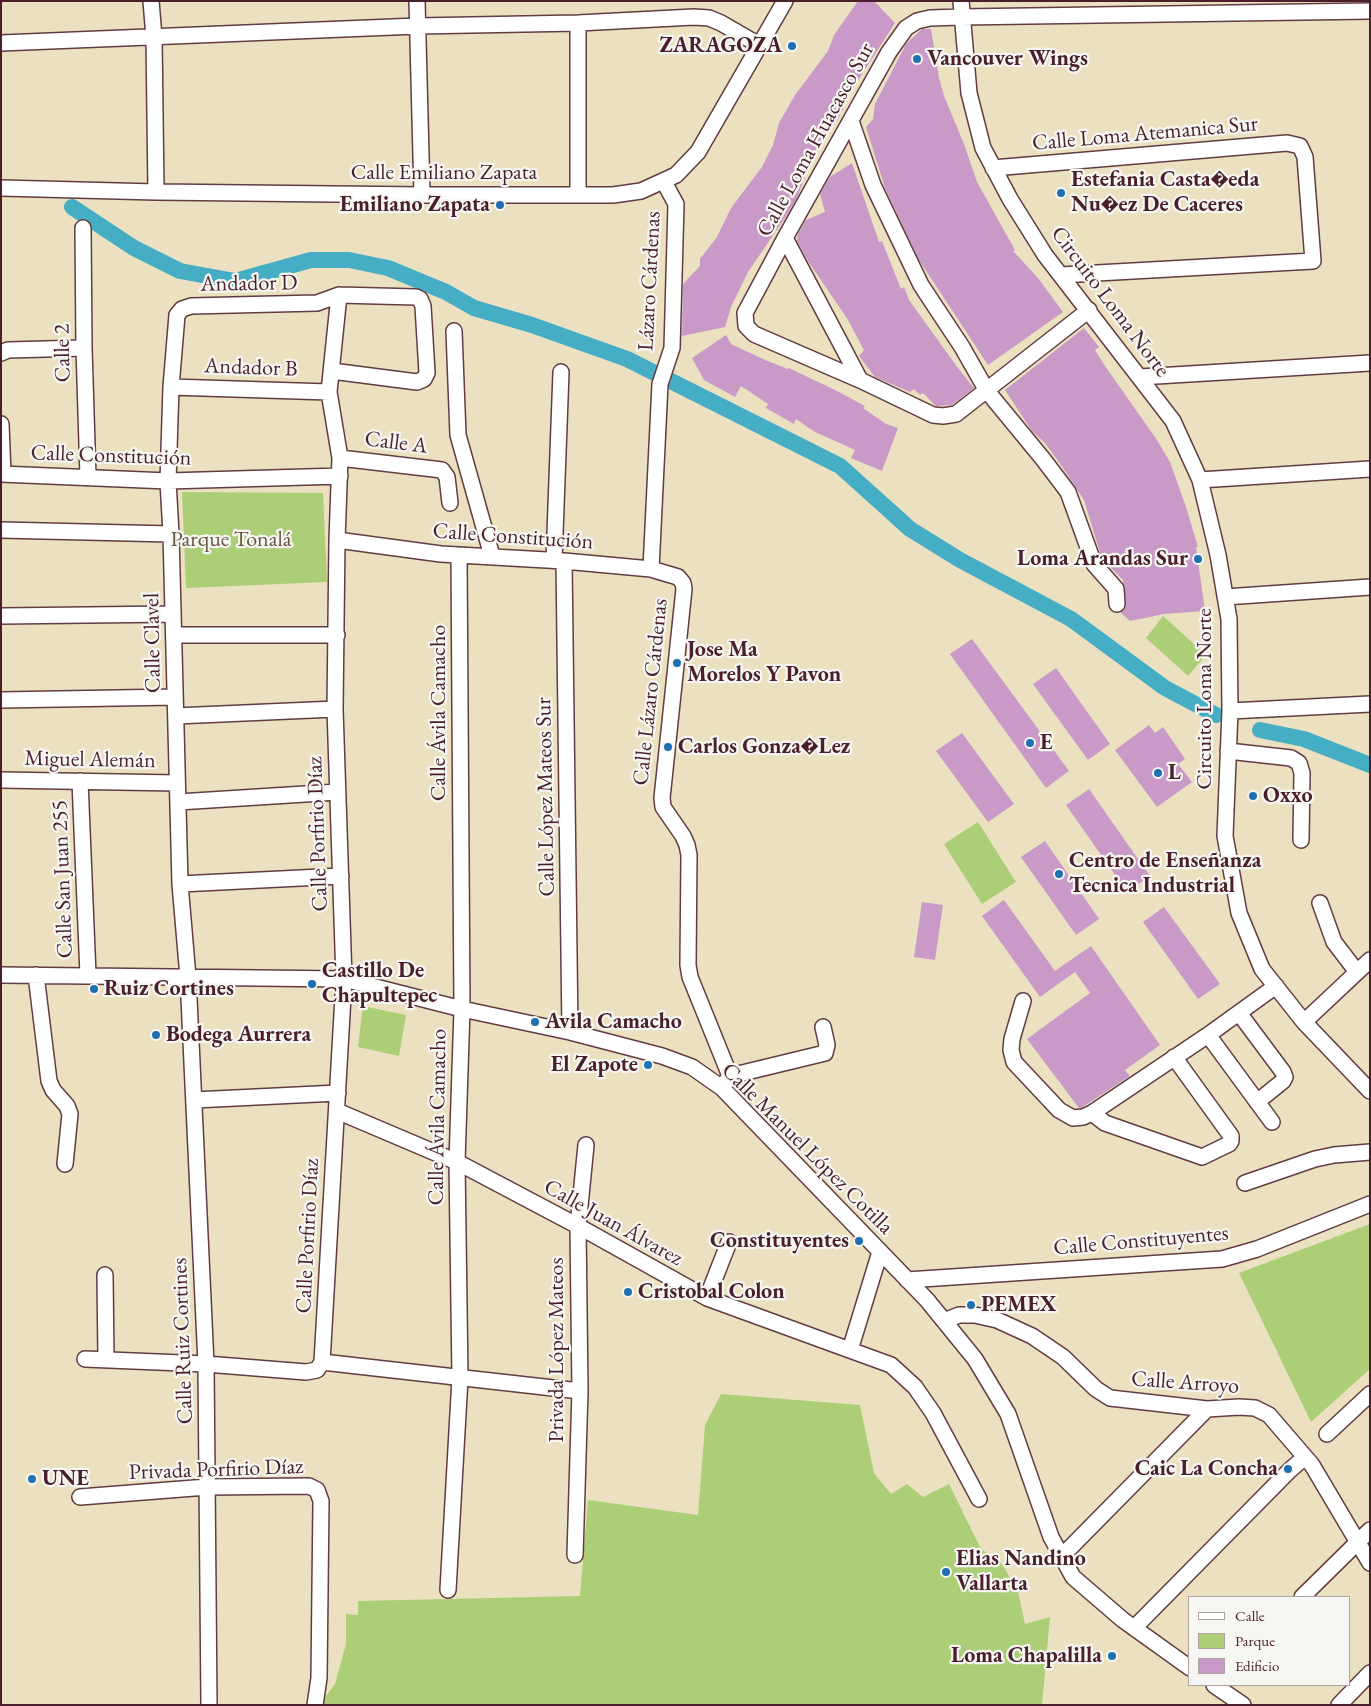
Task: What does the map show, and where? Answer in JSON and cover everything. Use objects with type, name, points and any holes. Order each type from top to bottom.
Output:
[{"type":"street","points":[[151,1],[154,37],[156,192]]},
{"type":"street","points":[[416,1],[422,195]]},
{"type":"street","name":"Calle Emiliano Zapata","points":[[1,188],[422,195],[613,195],[641,191],[676,175],[698,152],[785,1]]},
{"type":"street","name":"Circuito Loma Norte","points":[[961,1],[970,93],[983,148],[1010,199],[1045,255],[1173,421],[1200,480],[1218,555],[1229,619],[1230,711],[1225,836],[1239,913],[1262,969],[1304,1022],[1370,1091]]},
{"type":"street","name":"Calle Loma Huacasco Sur","points":[[860,380],[754,334],[746,326],[745,313],[889,52],[906,28],[917,21],[930,18],[1370,11]]},
{"type":"street","points":[[1,43],[417,26],[578,23],[694,17],[709,18],[759,45]]},
{"type":"street","points":[[578,23],[578,195]]},
{"type":"street","points":[[851,120],[873,184],[896,236],[921,285],[962,347],[987,391],[1068,492],[1094,564],[1116,589],[1116,604]]},
{"type":"street","name":"Calle Loma Atemanica Sur","points":[[993,168],[1287,143],[1300,146],[1305,157],[1313,261],[1061,275]]},
{"type":"street","name":"Lázaro Cárdenas","points":[[660,384],[672,348],[676,204],[664,182]]},
{"type":"street","name":"Calle 2","points":[[83,228],[88,477]]},
{"type":"street","points":[[785,238],[860,380],[933,415],[956,414],[1089,310]]},
{"type":"street","points":[[332,372],[417,382],[424,379],[427,373],[423,306],[420,299],[416,297],[339,295]]},
{"type":"street","name":"Andador D","points":[[182,309],[191,306],[317,303],[339,295]]},
{"type":"street","name":"Calle Porfirio Díaz","points":[[320,1366],[344,979],[335,709],[340,458],[329,392],[339,295]]},
{"type":"street","name":"Calle Clavel","points":[[182,309],[177,315],[171,387],[168,481],[180,884],[188,977]]},
{"type":"street","points":[[454,331],[458,435],[492,556]]},
{"type":"street","points":[[1,353],[8,350],[84,348]]},
{"type":"street","points":[[1140,377],[1370,363]]},
{"type":"street","name":"Calle López Mateos Sur","points":[[561,372],[559,560],[570,1032]]},
{"type":"street","name":"Calle Lázaro Cárdenas","points":[[650,569],[660,384]]},
{"type":"street","name":"Andador B","points":[[171,387],[329,392]]},
{"type":"street","points":[[1,424],[2,474]]},
{"type":"street","name":"Calle A","points":[[340,458],[442,470],[447,477],[450,503]]},
{"type":"street","points":[[1200,480],[1370,469]]},
{"type":"street","name":"Calle Constitución","points":[[2,474],[168,481],[340,476]]},
{"type":"street","points":[[1,530],[171,534]]},
{"type":"street","name":"Calle Constitución","points":[[337,540],[459,555],[559,560],[650,569],[678,577],[683,583]]},
{"type":"street","name":"Calle Ávila Camacho","points":[[448,1590],[460,1378],[457,1162],[462,1010],[459,555]]},
{"type":"street","name":"Calle Lázaro Cárdenas","points":[[683,583],[684,589],[662,798],[663,807],[687,845],[689,856],[688,965],[690,977],[726,1082]]},
{"type":"street","points":[[1225,597],[1370,587]]},
{"type":"street","points":[[1,616],[173,614]]},
{"type":"street","points":[[174,635],[337,634]]},
{"type":"street","points":[[1,700],[175,697]]},
{"type":"street","points":[[1230,711],[1370,704]]},
{"type":"street","points":[[176,716],[335,709]]},
{"type":"street","points":[[1228,751],[1291,758],[1298,763],[1302,773],[1301,840]]},
{"type":"street","name":"Miguel Alemán","points":[[1,780],[177,783]]},
{"type":"street","name":"Calle San Juan 255","points":[[80,781],[88,975]]},
{"type":"street","points":[[178,802],[337,792]]},
{"type":"street","points":[[180,884],[341,876]]},
{"type":"street","points":[[1320,903],[1334,942],[1357,972]]},
{"type":"street","points":[[1304,1022],[1370,960]]},
{"type":"street","name":"Calle Manuel López Cotilla","points":[[1,975],[344,979],[462,1010],[570,1032],[662,1056],[726,1082],[880,1252],[927,1300],[975,1359],[1008,1414],[1051,1537],[1073,1577],[1123,1620],[1188,1667]]},
{"type":"street","points":[[36,975],[49,1081],[53,1090],[67,1106],[70,1114],[66,1164]]},
{"type":"street","name":"Calle Ruiz Cortines","points":[[188,977],[206,1364],[209,1705]]},
{"type":"street","points":[[1023,1001],[1012,1039],[1011,1050],[1014,1062],[1059,1110],[1073,1118],[1092,1114],[1276,986]]},
{"type":"street","points":[[1239,1013],[1283,1072],[1283,1081],[1257,1102]]},
{"type":"street","points":[[726,1082],[825,1053],[827,1046],[823,1027]]},
{"type":"street","points":[[1208,1035],[1272,1122]]},
{"type":"street","points":[[1092,1114],[1105,1123],[1202,1157],[1229,1144],[1231,1136],[1174,1057]]},
{"type":"street","points":[[194,1100],[338,1093]]},
{"type":"street","name":"Calle Juan Álvarez","points":[[337,1111],[457,1162],[578,1226],[707,1298],[891,1365],[914,1387],[933,1413],[979,1499]]},
{"type":"street","name":"Privada López Mateos","points":[[575,1555],[580,1391],[578,1226],[586,1145]]},
{"type":"street","points":[[1245,1183],[1315,1159],[1334,1155],[1370,1152]]},
{"type":"street","name":"Calle Constituyentes","points":[[907,1280],[1222,1259],[1257,1249],[1370,1204]]},
{"type":"street","points":[[707,1298],[729,1242]]},
{"type":"street","points":[[850,1350],[880,1252]]},
{"type":"street","points":[[105,1275],[106,1360]]},
{"type":"street","name":"Calle Arroyo","points":[[944,1321],[960,1315],[975,1315],[997,1320],[1032,1336],[1063,1357],[1096,1389],[1110,1398],[1207,1409],[1255,1408],[1269,1415],[1312,1464],[1370,1563]]},
{"type":"street","points":[[85,1359],[206,1364],[306,1372],[320,1366],[580,1391]]},
{"type":"street","points":[[1327,1434],[1370,1394]]},
{"type":"street","points":[[1062,1556],[1207,1409]]},
{"type":"street","points":[[1134,1628],[1305,1457]]},
{"type":"street","name":"Privada Porfirio Díaz","points":[[80,1497],[207,1487],[309,1486],[317,1490],[321,1501],[320,1638],[319,1678],[315,1705]]},
{"type":"street","points":[[1303,1596],[1370,1530]]},
{"type":"street","points":[[1340,1705],[1370,1673]]},
{"type":"street","points":[[1215,1686],[1243,1705]]},
{"type":"green space","name":"Parque Tonalá","points":[[182,492],[323,493],[327,582],[186,588]]},
{"type":"green space","points":[[1163,616],[1206,655],[1188,676],[1146,638]]},
{"type":"green space","points":[[978,822],[1016,882],[982,904],[944,844]]},
{"type":"green space","points":[[363,1006],[406,1015],[399,1056],[358,1047]]},
{"type":"green space","points":[[1370,1224],[1370,1369],[1311,1422],[1239,1273]]},
{"type":"green space","points":[[721,1394],[860,1405],[874,1473],[891,1494],[907,1484],[923,1497],[949,1484],[981,1549],[1001,1562],[1018,1592],[1025,1624],[1050,1617],[1042,1705],[319,1705],[335,1684],[346,1644],[346,1614],[358,1615],[358,1601],[580,1596],[588,1500],[698,1515],[705,1425]]},
{"type":"building","points":[[858,1],[874,1],[895,23],[842,105],[844,107],[838,119],[823,138],[811,160],[797,198],[787,215],[748,272],[731,307],[725,327],[682,336],[683,285],[700,266],[700,259],[717,237],[731,208],[762,167],[773,145],[779,123],[795,95],[828,51],[834,35]]},
{"type":"building","points":[[922,29],[931,29],[944,96],[977,182],[1015,250],[1013,251],[1038,278],[1063,312],[988,365],[919,260],[885,188],[866,127],[873,119],[875,104],[906,44]]},
{"type":"building","points":[[852,163],[879,242],[882,241],[901,289],[904,287],[909,300],[974,388],[952,405],[936,406],[923,393],[920,395],[914,389],[910,392],[875,377],[859,356],[864,350],[848,320],[808,261],[797,241],[798,234],[806,220],[825,212],[820,194],[830,177]]},
{"type":"building","points":[[1084,328],[1099,347],[1095,350],[1105,366],[1157,440],[1170,462],[1198,547],[1196,547],[1205,611],[1164,614],[1130,621],[1120,612],[1125,609],[1126,604],[1123,580],[1102,559],[1084,500],[1045,443],[1032,431],[1005,390]]},
{"type":"building","points":[[726,335],[731,344],[765,360],[789,368],[837,391],[865,406],[863,408],[886,424],[898,428],[882,471],[851,458],[855,450],[815,432],[796,419],[794,424],[766,408],[768,404],[741,386],[735,397],[704,380],[692,358]]},
{"type":"building","points":[[972,639],[1069,771],[1046,788],[950,654]]},
{"type":"building","points":[[1056,668],[1110,744],[1088,760],[1033,684]]},
{"type":"building","name":"L","points":[[1149,725],[1155,733],[1163,727],[1185,759],[1178,764],[1192,782],[1157,807],[1115,750]]},
{"type":"building","points":[[962,733],[1014,804],[988,822],[936,751]]},
{"type":"building","points":[[1089,789],[1150,876],[1127,892],[1066,805]]},
{"type":"building","points":[[1045,841],[1099,919],[1076,935],[1021,857]]},
{"type":"building","points":[[1004,900],[1055,971],[1091,946],[1160,1045],[1125,1070],[1130,1076],[1081,1108],[1079,1108],[1027,1039],[1090,993],[1075,972],[1040,997],[982,916]]},
{"type":"building","points":[[922,902],[943,905],[935,960],[914,957]]},
{"type":"building","points":[[1164,907],[1220,984],[1198,999],[1143,922]]},
{"type":"waterway","points":[[72,207],[134,248],[180,271],[235,281],[311,260],[349,260],[388,268],[446,292],[474,308],[532,325],[627,359],[840,466],[910,529],[960,560],[1071,619],[1165,688],[1216,715]]},
{"type":"waterway","points":[[1260,730],[1304,739],[1370,765]]},
{"type":"place","name":"ZARAGOZA","points":[[792,46]]},
{"type":"place","name":"Vancouver Wings","points":[[917,59]]},
{"type":"place","name":"Estefania Casta�eda Nu�ez De Caceres","points":[[1061,193]]},
{"type":"place","name":"Emiliano Zapata","points":[[500,205]]},
{"type":"place","name":"Loma Arandas Sur","points":[[1198,559]]},
{"type":"place","name":"Jose Ma Morelos Y Pavon","points":[[677,663]]},
{"type":"place","name":"E","points":[[1030,743]]},
{"type":"place","name":"Carlos Gonza�Lez","points":[[668,747]]},
{"type":"place","name":"L","points":[[1158,773]]},
{"type":"place","name":"Oxxo","points":[[1253,796]]},
{"type":"place","name":"Centro de Enseñanza Tecnica Industrial","points":[[1059,874]]},
{"type":"place","name":"Castillo De Chapultepec","points":[[312,984]]},
{"type":"place","name":"Ruiz Cortines","points":[[94,989]]},
{"type":"place","name":"Avila Camacho","points":[[535,1022]]},
{"type":"place","name":"Bodega Aurrera","points":[[156,1035]]},
{"type":"place","name":"El Zapote","points":[[648,1065]]},
{"type":"place","name":"Constituyentes","points":[[859,1241]]},
{"type":"place","name":"Cristobal Colon","points":[[628,1292]]},
{"type":"place","name":"PEMEX","points":[[971,1305]]},
{"type":"place","name":"Caic La Concha","points":[[1288,1469]]},
{"type":"place","name":"UNE","points":[[32,1479]]},
{"type":"place","name":"Elias Nandino Vallarta","points":[[946,1572]]},
{"type":"place","name":"Loma Chapalilla","points":[[1112,1656]]}]
